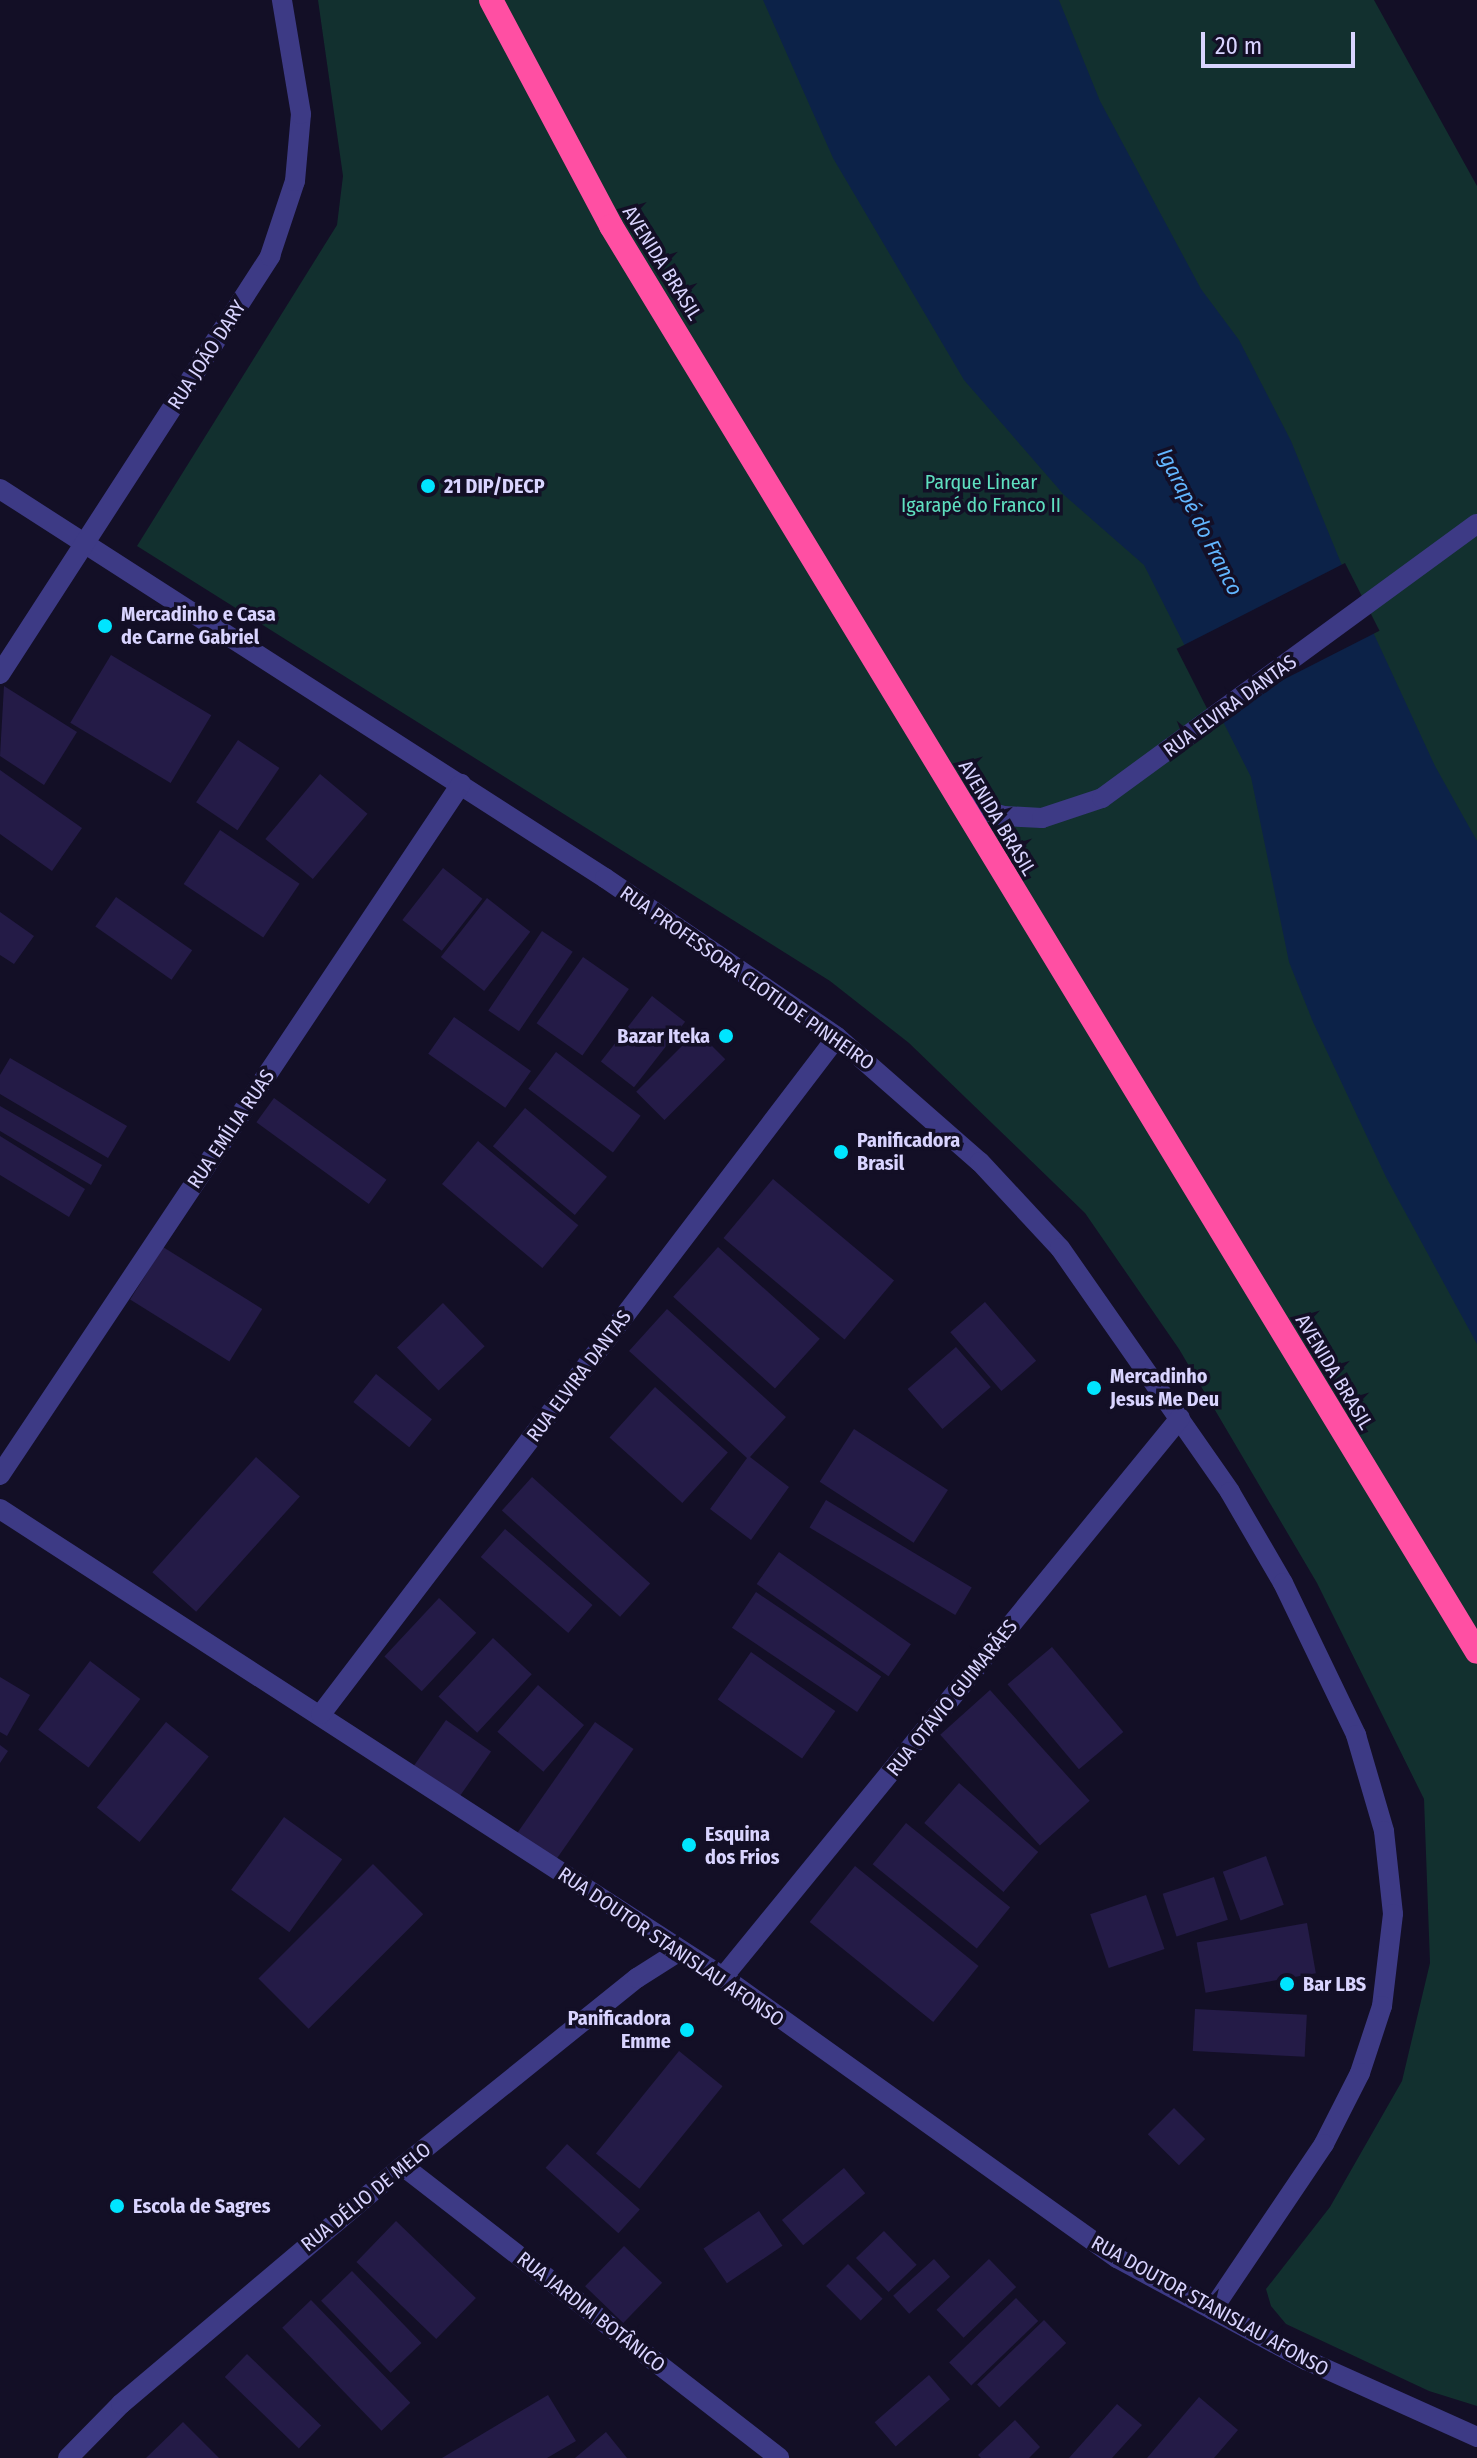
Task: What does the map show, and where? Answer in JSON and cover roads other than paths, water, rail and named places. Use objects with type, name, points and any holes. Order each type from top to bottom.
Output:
[{"type":"highway","name":"AVENIDA BRASIL","points":[[491,0],[611,226],[1477,1652]]},
{"type":"street","name":"RUA JOÃO DARY","points":[[0,674],[270,256],[295,181],[301,114],[282,0]]},
{"type":"street","name":"RUA PROFESSORA CLOTILDE PINHEIRO","points":[[0,489],[461,784],[837,1037],[980,1162],[1060,1248],[1180,1418],[1283,1583],[1356,1735],[1384,1831],[1393,1914],[1382,2006],[1360,2073],[1324,2144],[1212,2310]]},
{"type":"street","name":"RUA ELVIRA DANTAS","points":[[959,803],[1004,816],[1042,818],[1102,798],[1477,524]]},
{"type":"street","name":"RUA EMÍLIA RUAS","points":[[0,1475],[461,784]]},
{"type":"street","name":"RUA ELVIRA DANTAS","points":[[321,1714],[837,1037]]},
{"type":"street","name":"RUA OTÁVIO GUIMARÃES","points":[[723,1977],[1180,1418]]},
{"type":"street","name":"RUA DOUTOR STANISLAU AFONSO","points":[[0,1509],[321,1714],[678,1952],[723,1977],[1032,2202],[1117,2258],[1306,2360],[1477,2437]]},
{"type":"street","name":"RUA DÉLIO DE MELO","points":[[68,2458],[180,2353],[403,2166],[637,1978],[678,1952]]},
{"type":"street","name":"RUA JARDIM BOTÂNICO","points":[[403,2166],[779,2458]]},
{"type":"water","name":"Igarapé do Franco","points":[[763,0],[1059,0],[1100,101],[1201,289],[1239,340],[1291,441],[1341,563],[1435,766],[1477,841],[1477,1344],[1386,1177],[1313,1022],[1289,962],[1251,777],[1144,565],[1064,495],[964,380],[833,158]]},
{"type":"place","name":"21 DIP/DECP","points":[[428,486]]},
{"type":"place","name":"Mercadinho e Casa de Carne Gabriel","points":[[105,626]]},
{"type":"place","name":"Bazar Iteka","points":[[726,1036]]},
{"type":"place","name":"Panificadora Brasil","points":[[841,1152]]},
{"type":"place","name":"Mercadinho Jesus Me Deu","points":[[1094,1388]]},
{"type":"place","name":"Esquina dos Frios","points":[[689,1845]]},
{"type":"place","name":"Bar LBS","points":[[1287,1984]]},
{"type":"place","name":"Panificadora Emme","points":[[687,2030]]},
{"type":"place","name":"Escola de Sagres","points":[[117,2206]]},
{"type":"park label","name":"Parque Linear Igarapé do Franco II","points":[[981,494]]}]
